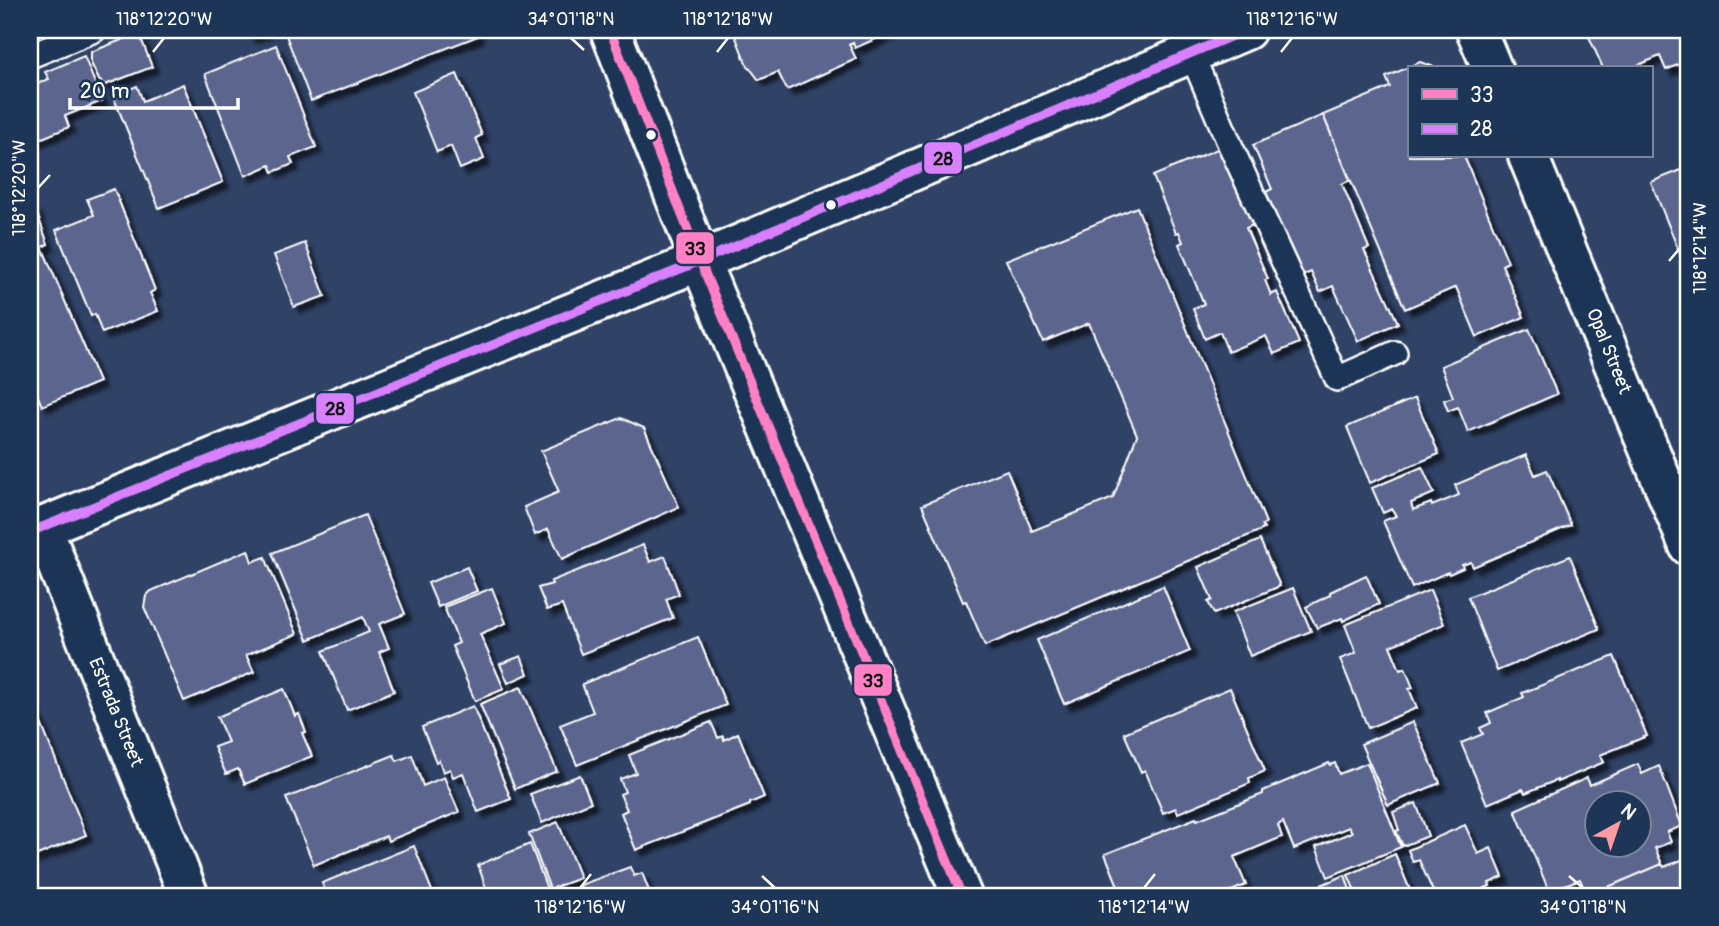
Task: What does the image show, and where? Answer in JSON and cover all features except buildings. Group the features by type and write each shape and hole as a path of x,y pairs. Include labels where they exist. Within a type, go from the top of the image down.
{"main road":[{"path":"610,30 700,261 962,896"},
{"path":"36,530 700,261 1246,30"},
{"path":"1476,30 1491,66"},
{"name":"Opal Street","path":"1529,158 1689,546"},
{"name":"Estrada Street","path":"36,530 189,896"}],"lane":[{"path":"30,56 94,30"},
{"path":"1191,53 1337,379 1395,353"}],"transit line":[{"name":"33","path":"610,30 700,261 962,896"},
{"name":"28","path":"30,532 700,261 1246,30"}]}
